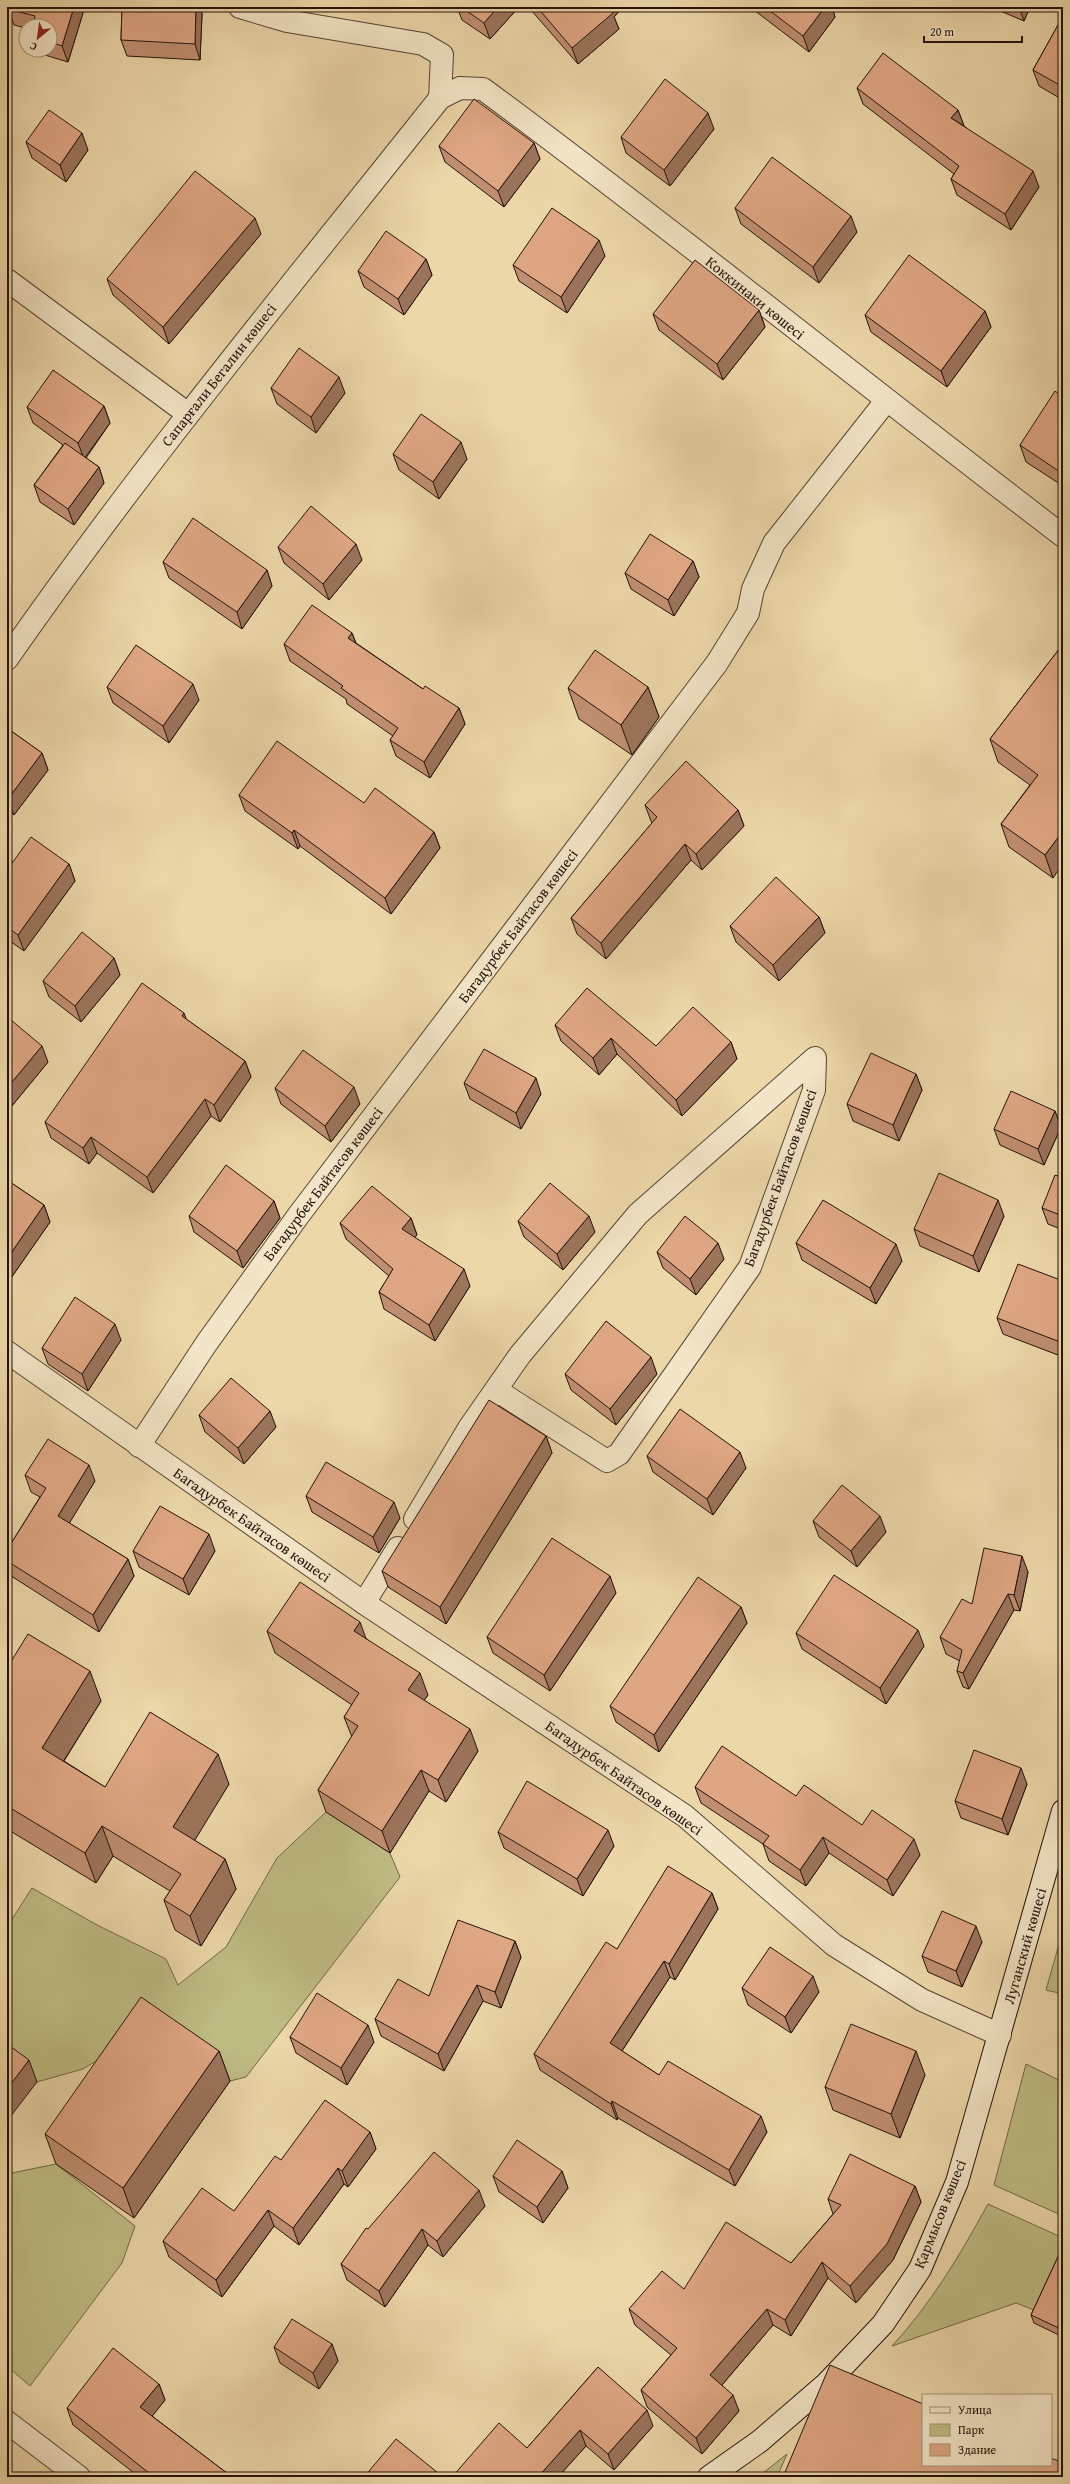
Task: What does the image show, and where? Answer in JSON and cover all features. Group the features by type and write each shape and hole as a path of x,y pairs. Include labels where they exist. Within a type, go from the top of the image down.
{"street":[{"path":"240,7 287,21 423,44 442,55 440,98"},
{"name":"Коккинаки көшесі","path":"440,98 460,88 483,89 619,189 886,401 1063,536"},
{"name":"Сапарғали Бегалин көшесі","path":"7,659 77,559 188,414 440,98"},
{"path":"7,280 188,414"},
{"name":"Багадурбек Байтасов көшесі","path":"139,1446 206,1344 298,1216 717,663 748,613 753,589 774,543 886,401"},
{"name":"Багадурбек Байтасов көшесі","path":"364,1603 469,1428 520,1354 638,1214 815,1058 814,1090 750,1267 619,1454 607,1461 496,1390"},
{"name":"Багадурбек Байтасов көшесі","path":"7,1352 364,1603 685,1816 834,1945 922,2000 1000,2035"},
{"name":"Луганский көшесі","path":"1000,2035 1063,1811"},
{"name":"Қармысов көшесі","path":"709,2477 760,2441 826,2384 883,2324 920,2269 957,2182 1000,2035"},
{"path":"7,2422 79,2477"}],"green space":[{"path":"326,1812 390,1853 400,1877 246,2077 230,2081 152,2027 83,2069 37,2082 7,2059 7,1927 32,1888 97,1925 166,1959 178,1985 226,1947 277,1858"},
{"path":"1063,1930 1063,1994 1046,1990"},
{"path":"1026,2064 1063,2082 1063,2216 994,2185"},
{"path":"56,2164 135,2226 122,2263 30,2386 7,2366 7,2174"},
{"path":"988,2204 1063,2238 1063,2261 1039,2312 1016,2303 892,2346 920,2313 932,2296 967,2242"},
{"path":"787,2454 777,2477 758,2477"}],"building":[{"path":"8,7 74,7 62,46 58,45 58,18 35,18 35,16 8,9"},
{"path":"122,7 196,7 195,44 121,40"},
{"path":"461,7 498,7 484,23"},
{"path":"537,7 608,7 613,13 572,48"},
{"path":"765,7 825,7 803,36"},
{"path":"1063,16 1063,87 1033,70"},
{"path":"883,53 958,110 951,118 1033,171 1005,214 951,179 959,166 857,88"},
{"path":"665,79 708,113 664,170 621,137"},
{"path":"474,99 534,143 498,191 439,146"},
{"path":"49,110 82,133 60,165 26,142"},
{"path":"772,157 851,216 813,267 735,208"},
{"path":"195,171 255,218 163,327 107,279"},
{"path":"552,208 599,240 561,297 513,265"},
{"path":"386,231 426,259 398,299 358,271"},
{"path":"909,255 985,311 941,371 865,315"},
{"path":"695,260 759,310 717,364 653,314"},
{"path":"299,348 339,377 311,417 271,388"},
{"path":"53,370 104,406 78,443 27,407"},
{"path":"1055,391 1063,397 1063,474 1020,445"},
{"path":"421,414 461,442 433,482 393,454"},
{"path":"65,443 99,467 68,509 34,485"},
{"path":"311,506 356,544 323,584 278,547"},
{"path":"193,518 267,570 237,612 163,562"},
{"path":"650,534 693,561 668,600 625,573"},
{"path":"312,605 352,633 348,638 423,689 425,686 459,708 424,762 390,740 398,728 341,688 343,686 284,644"},
{"path":"1063,644 1063,831 1045,855 1001,824 1038,775 990,739"},
{"path":"136,645 193,684 163,726 107,687"},
{"path":"595,650 648,687 621,725 568,688"},
{"path":"7,728 42,753 8,799 7,798"},
{"path":"277,741 364,803 375,788 434,832 385,898 294,830 292,833 239,795"},
{"path":"686,761 738,810 696,854 685,844 601,943 571,918 657,817 645,805"},
{"path":"31,837 69,864 18,935 7,927 7,870"},
{"path":"776,877 819,917 773,965 730,926"},
{"path":"82,932 114,958 75,1006 43,981"},
{"path":"142,983 184,1013 182,1016 245,1061 214,1105 205,1099 147,1177 91,1137 83,1148 45,1122"},
{"path":"587,988 656,1046 693,1007 731,1042 676,1100 611,1038 593,1058 555,1025"},
{"path":"11,1020 42,1046 7,1088 7,1026"},
{"path":"484,1049 536,1078 516,1113 464,1083"},
{"path":"303,1050 354,1087 325,1126 275,1088"},
{"path":"871,1053 916,1074 893,1125 847,1104"},
{"path":"1011,1091 1055,1111 1038,1149 994,1129"},
{"path":"226,1165 274,1201 237,1251 189,1216"},
{"path":"939,1173 998,1200 973,1256 914,1229"},
{"path":"1055,1175 1063,1178 1063,1216 1042,1208"},
{"path":"7,1180 44,1205 7,1259"},
{"path":"550,1183 589,1216 557,1254 518,1221"},
{"path":"372,1186 411,1218 402,1229 464,1269 429,1325 379,1292 393,1269 340,1223"},
{"path":"823,1200 896,1244 870,1288 796,1243"},
{"path":"685,1216 718,1243 690,1279 657,1252"},
{"path":"1018,1264 1063,1281 1059,1292 1063,1293 1063,1343 997,1318"},
{"path":"75,1297 115,1324 82,1374 42,1348"},
{"path":"606,1321 651,1357 610,1409 565,1374"},
{"path":"231,1378 270,1411 238,1448 199,1415"},
{"path":"489,1400 546,1436 440,1607 382,1571"},
{"path":"680,1409 740,1452 707,1499 647,1456"},
{"path":"48,1439 89,1465 58,1516 128,1559 93,1615 7,1561 7,1550 46,1488 25,1475"},
{"path":"326,1462 394,1502 373,1537 306,1496"},
{"path":"842,1485 880,1516 851,1551 813,1521"},
{"path":"160,1506 209,1534 183,1579 133,1551"},
{"path":"552,1538 610,1576 544,1675 487,1637"},
{"path":"984,1548 1022,1556 1014,1595 1008,1594 963,1673 957,1671 962,1650 940,1637 962,1599 972,1604"},
{"path":"834,1575 918,1630 880,1688 796,1633"},
{"path":"698,1577 741,1607 654,1735 610,1706"},
{"path":"300,1582 360,1622 354,1631 420,1673 408,1690 470,1729 438,1780 421,1770 382,1831 318,1790 358,1726 344,1717 359,1693 267,1631"},
{"path":"28,1634 90,1671 42,1748 105,1787 150,1712 218,1754 173,1827 225,1859 190,1916 164,1900 181,1874 102,1826 85,1853 7,1806 7,1668"},
{"path":"722,1746 796,1796 804,1785 862,1825 872,1810 914,1839 887,1880 823,1837 800,1870 763,1844 769,1836 695,1787"},
{"path":"974,1750 1021,1768 1002,1819 955,1801"},
{"path":"527,1781 608,1830 577,1879 498,1832"},
{"path":"668,1866 712,1893 669,1964 664,1961 610,2043 659,2075 668,2061 761,2116 729,2170 612,2101 611,2104 534,2054 606,1942 617,1949"},
{"path":"942,1911 976,1926 956,1971 922,1956"},
{"path":"458,1920 515,1941 495,1992 477,1985 438,2054 375,2019 398,1979 429,1996"},
{"path":"770,1947 813,1976 785,2017 742,1988"},
{"path":"317,1993 368,2025 341,2068 290,2037"},
{"path":"141,1997 219,2051 123,2188 45,2134"},
{"path":"851,2024 916,2051 891,2114 825,2087"},
{"path":"7,2044 29,2060 7,2089"},
{"path":"325,2100 370,2132 342,2171 338,2168 293,2228 268,2210 216,2280 163,2241 202,2188 234,2211 275,2156 281,2160"},
{"path":"517,2140 562,2171 537,2207 493,2176"},
{"path":"434,2152 479,2190 437,2241 422,2229 379,2291 341,2264 366,2228 368,2229"},
{"path":"850,2154 915,2186 887,2244 850,2286 822,2262 785,2320 767,2309 710,2375 733,2395 696,2438 641,2390 677,2348 629,2309 662,2271 684,2289 726,2222 791,2263 841,2205 828,2199"},
{"path":"1063,2246 1063,2330 1031,2315"},
{"path":"292,2319 332,2344 313,2373 274,2347"},
{"path":"113,2348 159,2384 140,2407 232,2477 154,2477 67,2408"},
{"path":"830,2365 922,2404 922,2466 1052,2466 1052,2458 1063,2463 1063,2477 783,2477"},
{"path":"598,2367 647,2410 608,2454 580,2430 538,2477 452,2477 499,2423 527,2448"},
{"path":"396,2439 443,2477 364,2477"}]}
